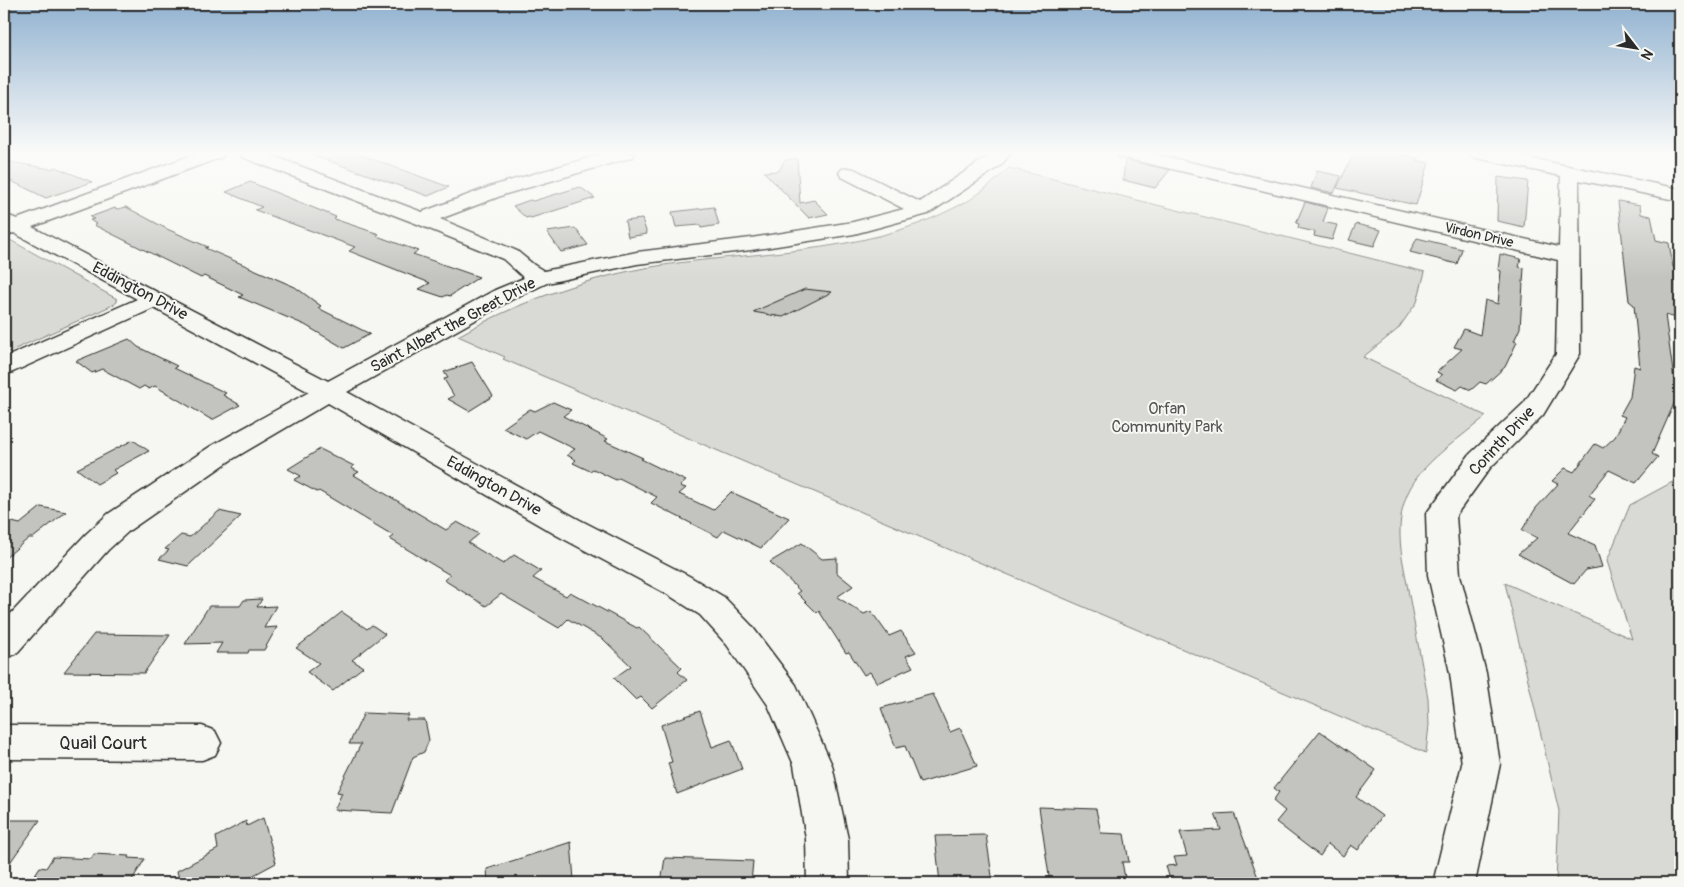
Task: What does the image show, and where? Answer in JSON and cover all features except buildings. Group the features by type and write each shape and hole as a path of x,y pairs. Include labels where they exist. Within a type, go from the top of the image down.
{"street":[{"path":"7,226 99,194"},
{"path":"356,194 510,255 526,270 541,278"},
{"path":"422,219 487,194"},
{"path":"890,194 921,210"},
{"name":"Saint Albert the Great Drive","path":"4,644 51,590 119,522 221,453 504,295 541,278 637,258 751,244 854,228 921,210 944,194"},
{"name":"Virdon Drive","path":"1301,194 1570,256"},
{"name":"Corinth Drive","path":"1454,883 1481,764 1468,673 1444,575 1441,514 1480,461 1534,409 1568,354 1569,194"},
{"name":"Eddington Drive","path":"7,226 156,299 329,393 569,528 678,585 712,606 740,636 783,696 813,765 827,839 828,883"},
{"path":"4,367 156,299"},
{"name":"Quail Court","path":"4,742 202,743"}],"green space":[{"name":"Orfan Community Park","path":"978,194 1115,194 1425,272 1417,302 1398,329 1363,357 1486,416 1433,460 1420,474 1409,490 1403,508 1400,530 1402,557 1428,698 1429,725 1426,753 503,359 505,357 458,336 526,303 597,279 645,268 684,262 803,250 881,236 918,224 972,199"},
{"path":"4,239 10,240 117,299 117,302 4,354"},
{"path":"1680,478 1680,883 1556,883 1559,811 1505,583 1632,639 1607,561 1630,505"}]}
